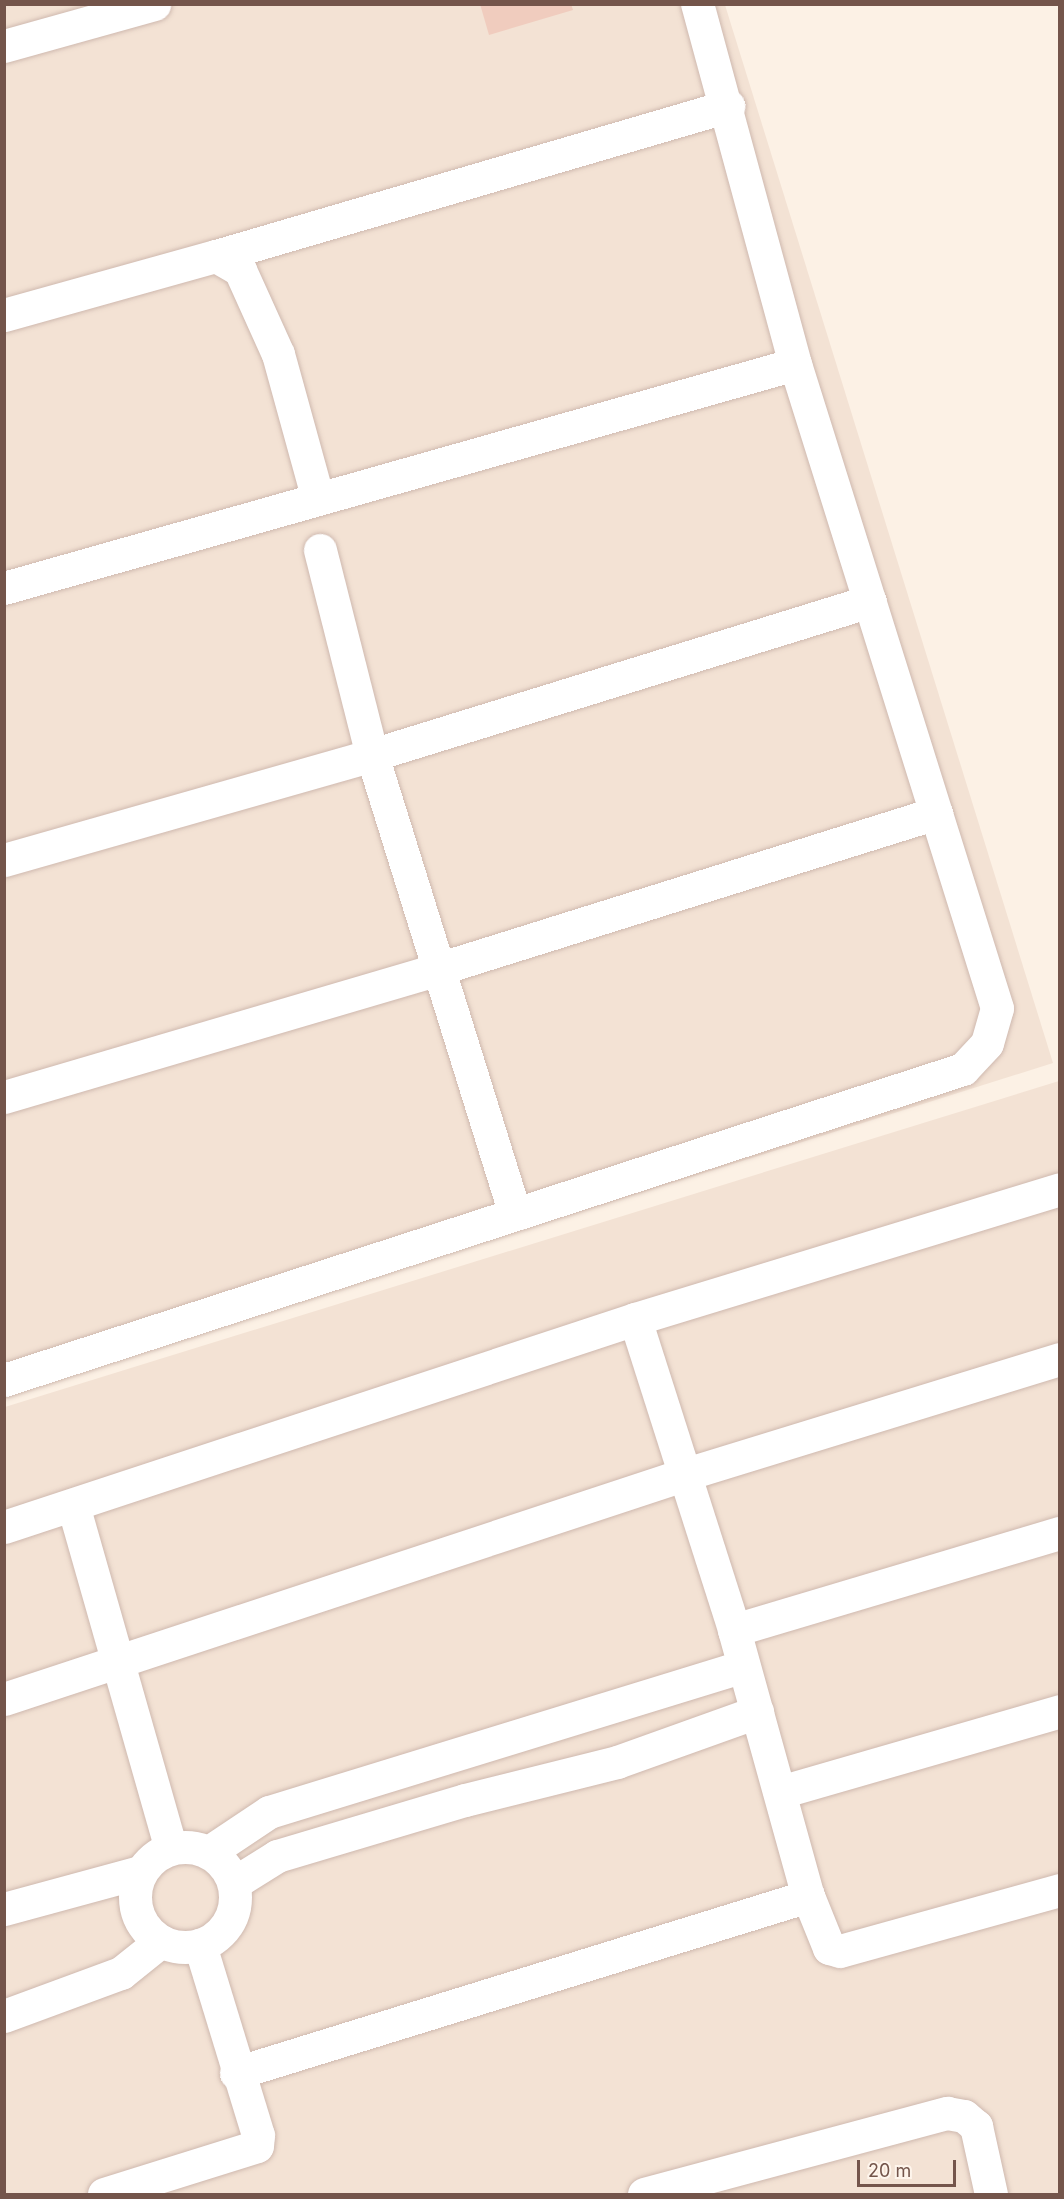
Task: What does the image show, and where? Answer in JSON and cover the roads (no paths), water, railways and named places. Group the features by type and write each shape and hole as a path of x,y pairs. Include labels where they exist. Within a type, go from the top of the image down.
{"street":[{"path":"4,46 154,4"},
{"path":"4,1380 963,1069 976,1060 994,1030 997,1008 795,364 728,106 697,4"},
{"path":"4,315 216,256 728,106"},
{"path":"216,256 240,270 278,354 318,499"},
{"path":"4,588 795,364"},
{"path":"320,550 372,755 515,1214"},
{"path":"4,860 372,755 870,601"},
{"path":"4,1097 438,969 936,813"},
{"path":"4,1527 635,1319 1059,1189"},
{"path":"635,1319 734,1630 808,1896 830,1948 840,1952 1059,1890"},
{"path":"4,1699 120,1663 686,1474 1059,1359"},
{"path":"73,1505 171,1848"},
{"path":"734,1630 1059,1533"},
{"path":"209,1852 269,1812 743,1666"},
{"path":"780,1792 1059,1711"},
{"path":"234,1883 277,1856 465,1800 617,1762 757,1712"},
{"path":"452,1755 465,1800"},
{"path":"171,1848 209,1852 225,1865 234,1883 236,1902 230,1921 217,1936 200,1945 180,1947 161,1941 146,1928 136,1911 134,1891 140,1872 153,1857 171,1848"},
{"path":"4,1910 140,1872"},
{"path":"236,2073 808,1896"},
{"path":"4,2016 121,1973 161,1941"},
{"path":"104,2194 255,2149 258,2135 236,2073 200,1945"},
{"path":"644,2194 947,2113 964,2115 976,2126 991,2194"}]}
